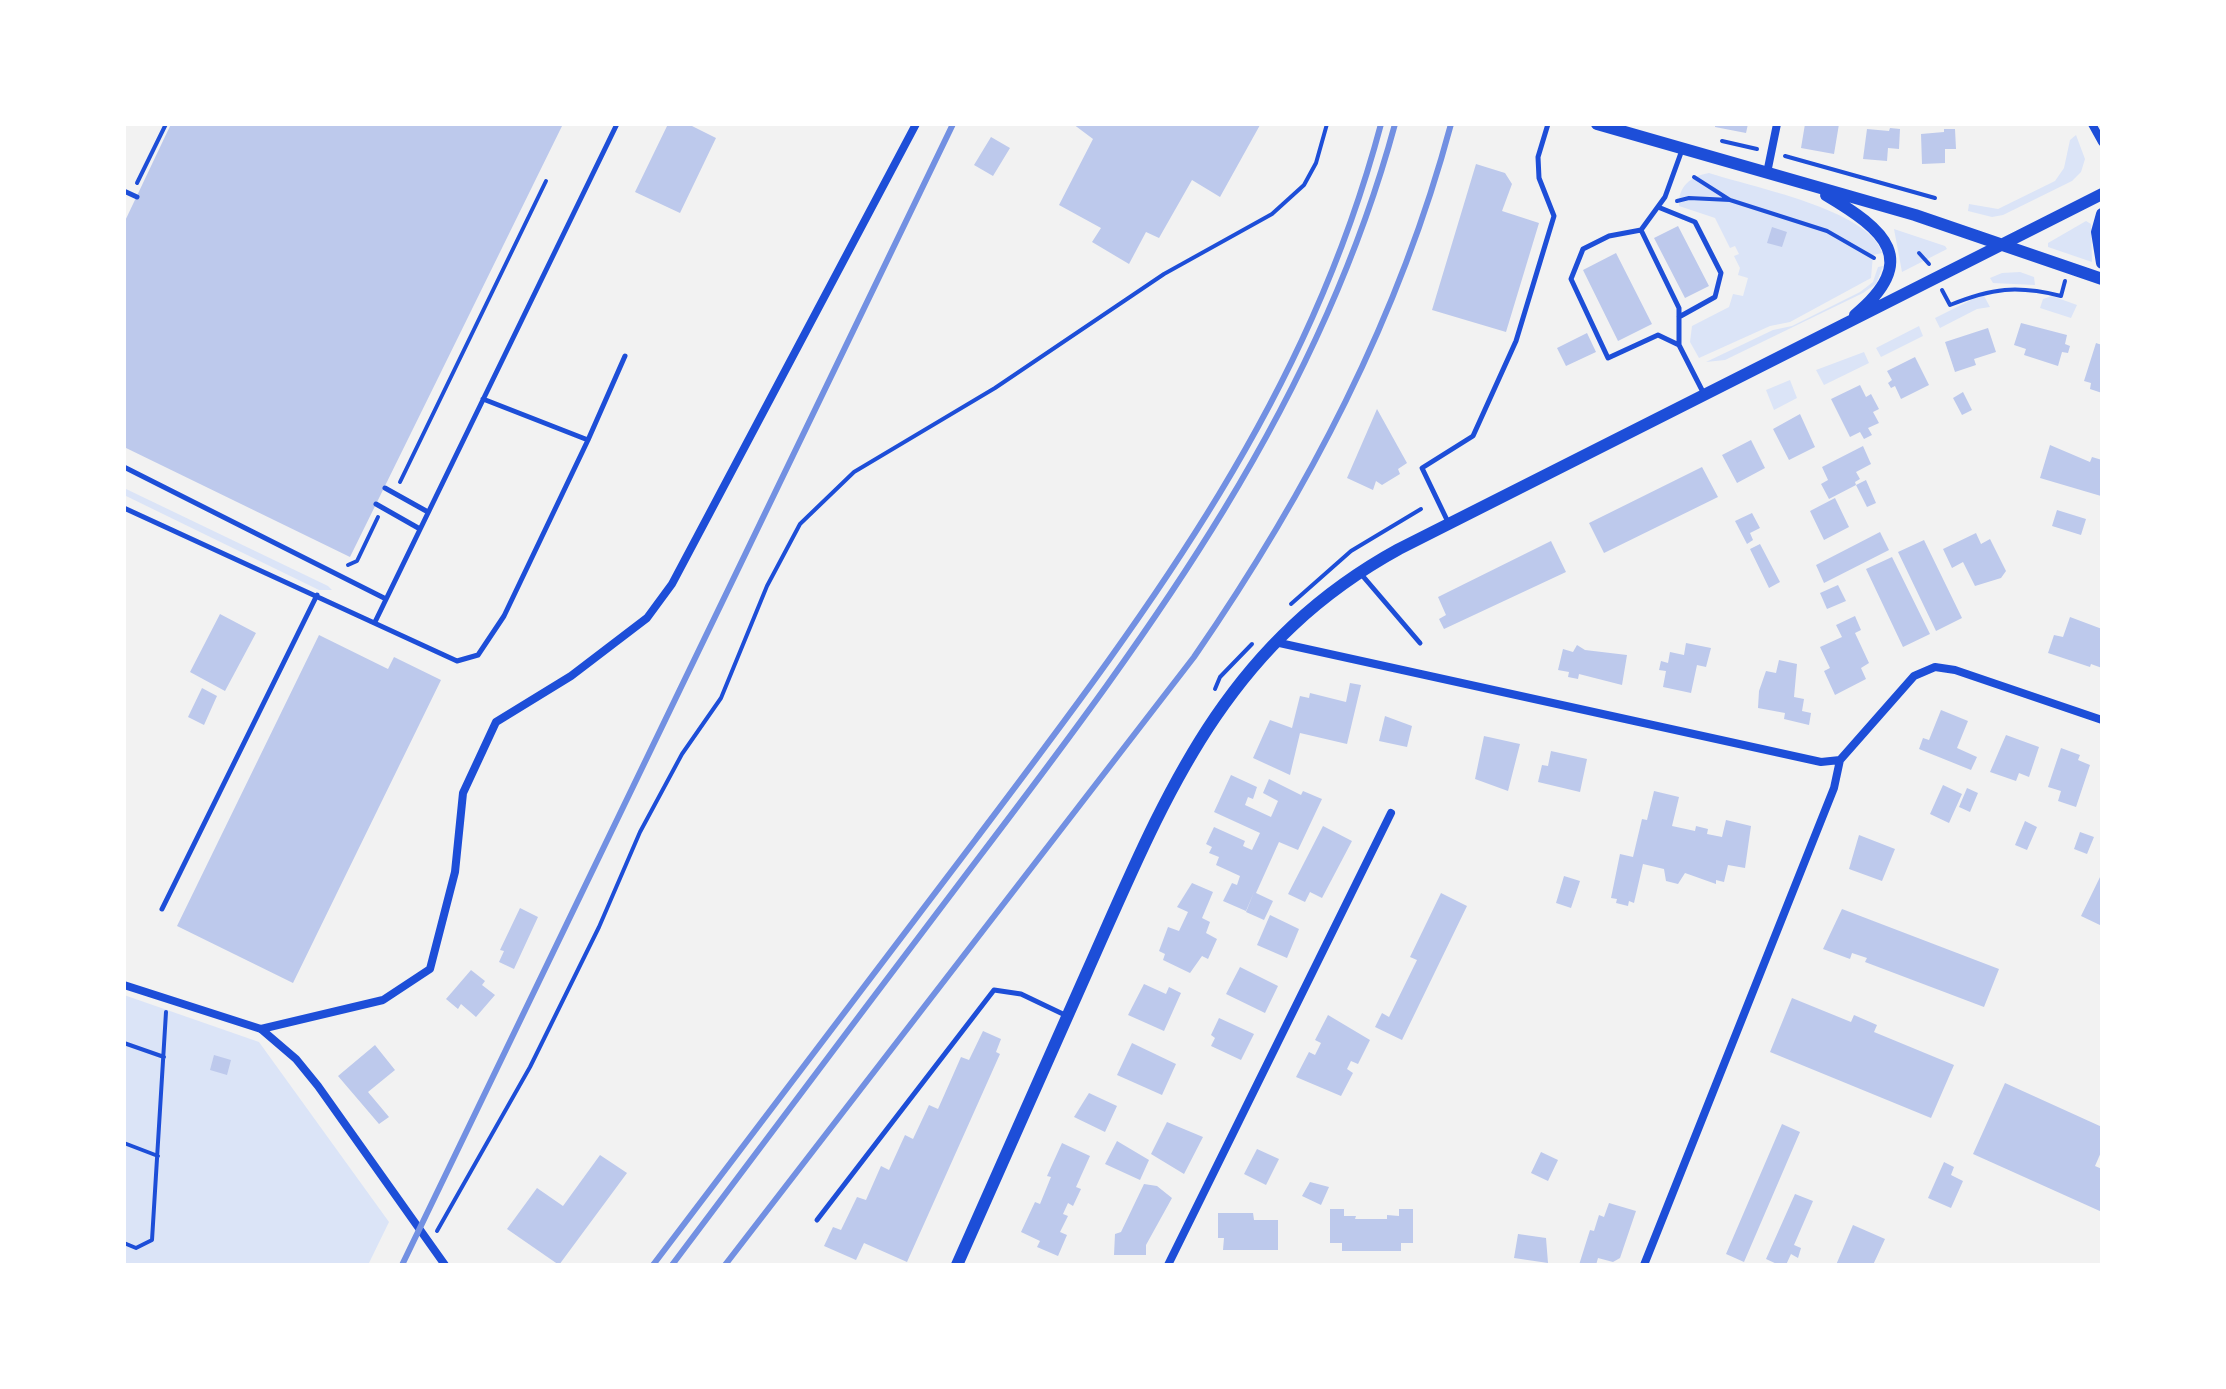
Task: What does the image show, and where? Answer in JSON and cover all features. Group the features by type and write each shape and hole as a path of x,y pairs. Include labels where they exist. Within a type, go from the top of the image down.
{"street":[{"path":"261,1029 383,1000 430,969 455,872 463,793 496,722 571,676 647,618 672,584 916,124"},
{"path":"1597,124 1810,185 2102,279"},
{"path":"1767,173 1777,124"},
{"path":"2092,124 2102,142"},
{"path":"1810,185 1868,220 1889,245 1891,265 1883,288 1839,329"},
{"path":"957,1265 1170,789 1219,710 1274,642 1320,599 1359,572 1449,523 2102,194"},
{"path":"2102,214 2097,232 2102,263"},
{"path":"1274,642 1797,758 1840,760"},
{"path":"1644,1265 1828,803 1840,760 1914,676 1935,667 1955,670 2102,720"},
{"path":"1168,1265 1391,813"},
{"path":"124,985 261,1029 296,1059 445,1265"}],"lane":[{"path":"375,622 617,124"},
{"path":"1449,523 1422,468 1473,436 1516,341 1554,216 1539,178 1538,157 1548,124"},
{"path":"1679,345 1658,335 1608,358 1571,279 1583,249 1609,236 1641,230 1665,197 1683,147"},
{"path":"124,191 134,195"},
{"path":"1658,207 1695,222 1721,273 1715,297 1679,317"},
{"path":"1641,230 1679,308 1679,345 1704,395"},
{"path":"124,508 457,661 478,655 504,616 625,356"},
{"path":"483,399 588,440"},
{"path":"124,467 386,599"},
{"path":"385,488 428,512"},
{"path":"376,504 420,529"},
{"path":"1359,572 1420,643"},
{"path":"162,909 317,595"},
{"path":"817,1220 994,990 1021,994 1068,1016"}],"path":[{"path":"134,195 166,124"},
{"path":"426,1239 439,1230 530,1067 599,927 640,832 682,754 721,698 767,586 800,524 854,472 1019,372 1164,274 1272,214 1304,185 1316,163 1327,124"},
{"path":"1716,139 1935,198"},
{"path":"1694,177 1730,200 1827,231 1873,257"},
{"path":"394,493 546,181"},
{"path":"1679,200 1730,200"},
{"path":"1950,305 1990,289 2034,289 2061,296"},
{"path":"321,567 325,558 338,565 357,561 384,508"},
{"path":"124,1243 136,1248 152,1240 167,998"},
{"path":"124,1043 164,1057"},
{"path":"124,1143 158,1156"}],"shaded area":[{"path":"2076,135 2085,159 2081,172 2072,181 2003,215 1992,217 1968,211 1969,204 1998,209 2055,181 2064,168 2070,140"},
{"path":"1709,173 1806,202 1856,224 1873,238 1882,253 1873,255 1871,278 1790,322 1770,326 1699,358 1690,342 1692,326 1729,307 1733,294 1743,296 1748,278 1738,275 1740,268 1734,256 1739,254 1735,246 1730,248 1715,218 1679,206 1687,183"},
{"path":"2086,221 2091,224 2092,262 2048,247 2048,243"},
{"path":"1894,229 1945,246 1947,249 1902,272"},
{"path":"1883,266 1876,284 1863,293 1725,360 1706,362 1773,330 1792,326 1860,292 1873,282 1878,267"},
{"path":"2020,272 2034,277 2035,285 1993,283 1990,278 2002,273"},
{"path":"1983,294 1990,307 1977,309 1940,328 1935,318"},
{"path":"2052,296 2077,305 2071,318 2040,308 2043,299"},
{"path":"1919,326 1923,336 1881,357 1876,348"},
{"path":"1864,352 1869,363 1824,385 1816,370"},
{"path":"1790,380 1797,398 1774,410 1766,390"},
{"path":"124,488 332,590 319,590 124,495"},
{"path":"124,995 259,1042 389,1222 368,1265 124,1265"}],"building":[{"path":"171,124 563,124 350,557 124,447 124,223"},
{"path":"668,124 688,124 716,138 680,213 635,192"},
{"path":"1073,124 1260,125 1220,197 1192,180 1159,238 1146,232 1129,264 1092,242 1101,228 1059,205 1093,139"},
{"path":"1715,124 1748,124 1746,133 1715,127"},
{"path":"1805,124 1839,124 1834,154 1801,148"},
{"path":"1890,128 1900,129 1899,149 1888,148 1887,161 1863,159 1867,129 1889,131"},
{"path":"1944,129 1955,129 1956,149 1945,149 1945,163 1922,164 1921,134 1944,132"},
{"path":"991,137 1010,148 993,176 974,165"},
{"path":"1476,164 1505,173 1512,184 1502,211 1539,223 1506,332 1432,310"},
{"path":"1678,226 1709,286 1685,298 1654,238"},
{"path":"1772,227 1787,232 1782,247 1767,243"},
{"path":"1616,253 1652,324 1618,341 1583,270"},
{"path":"2021,323 2067,335 2065,344 2070,346 2068,353 2062,352 2058,366 2024,355 2026,349 2014,345"},
{"path":"1988,328 1996,352 1974,359 1976,365 1955,372 1945,342"},
{"path":"1587,333 1596,352 1566,366 1557,348"},
{"path":"2096,343 2102,345 2102,393 2090,389 2091,383 2084,381"},
{"path":"1915,357 1929,385 1901,399 1895,386 1891,388 1888,383 1892,380 1887,371"},
{"path":"1860,385 1866,397 1871,394 1879,409 1873,412 1879,423 1868,428 1872,435 1864,439 1860,432 1850,437 1831,399"},
{"path":"1963,392 1972,410 1962,415 1953,398"},
{"path":"1377,409 1407,463 1398,469 1400,474 1382,485 1376,481 1373,490 1347,478"},
{"path":"1800,414 1815,447 1789,460 1773,429"},
{"path":"1751,440 1765,468 1737,483 1722,455"},
{"path":"2050,445 2090,462 2092,457 2102,460 2101,496 2040,478"},
{"path":"1863,446 1871,464 1856,472 1860,479 1855,482 1856,485 1829,499 1821,484 1828,480 1822,467"},
{"path":"1702,467 1718,497 1604,553 1589,523"},
{"path":"1866,480 1876,503 1867,507 1856,485"},
{"path":"1835,498 1849,527 1824,540 1810,511"},
{"path":"2057,510 2086,519 2081,535 2052,526"},
{"path":"1752,513 1760,528 1750,533 1753,540 1747,544 1735,521"},
{"path":"1880,532 1889,550 1824,583 1816,565"},
{"path":"1976,533 1981,544 1990,539 2006,571 2001,578 1975,586 1963,562 1952,568 1943,549"},
{"path":"1924,540 1962,618 1936,631 1898,552"},
{"path":"1551,541 1566,572 1444,629 1439,619 1446,615 1438,597"},
{"path":"1760,544 1780,582 1769,588 1750,549"},
{"path":"1892,557 1930,634 1903,647 1866,569"},
{"path":"1838,585 1846,601 1827,609 1820,593"},
{"path":"220,614 256,633 225,691 190,672"},
{"path":"1855,616 1861,630 1855,633 1869,663 1861,668 1866,679 1835,695 1824,671 1830,668 1820,647 1842,637 1836,625"},
{"path":"2070,617 2102,629 2102,668 2048,653 2054,635 2063,637"},
{"path":"319,635 388,669 394,657 441,680 293,983 177,926"},
{"path":"1686,643 1711,648 1706,667 1697,665 1691,693 1663,687 1666,671 1659,670 1661,661 1668,663 1670,652 1684,655"},
{"path":"1577,645 1585,650 1627,655 1622,685 1579,674 1578,679 1568,677 1569,672 1558,670 1563,649 1573,652"},
{"path":"1779,660 1797,664 1794,697 1804,699 1802,711 1811,713 1809,725 1784,719 1785,713 1758,708 1759,691 1766,671 1776,673"},
{"path":"1350,683 1361,685 1347,744 1300,733 1290,775 1253,758 1270,720 1292,728 1300,696 1309,698 1310,693 1346,702"},
{"path":"202,688 217,696 204,725 188,717"},
{"path":"1941,710 1968,721 1957,748 1977,757 1971,770 1919,749 1923,738 1929,740"},
{"path":"1385,716 1412,726 1407,747 1379,741"},
{"path":"2006,735 2039,747 2029,777 2019,773 2016,781 1990,772"},
{"path":"1484,736 1520,744 1508,791 1475,779"},
{"path":"2061,748 2080,755 2078,760 2090,765 2076,807 2058,801 2061,791 2048,787"},
{"path":"1551,751 1587,759 1580,792 1538,782 1542,765 1548,766"},
{"path":"1231,775 1257,787 1253,799 1248,797 1245,805 1271,817 1278,801 1263,793 1269,779 1301,795 1303,791 1322,799 1298,850 1279,842 1256,893 1273,901 1264,920 1246,912 1254,892 1246,911 1223,901 1232,883 1237,885 1240,876 1216,865 1219,857 1209,853 1212,847 1206,844 1214,827 1245,841 1243,846 1252,850 1260,833 1214,812"},
{"path":"1943,785 1962,794 1949,823 1930,814"},
{"path":"1967,788 1978,793 1970,812 1959,807"},
{"path":"1654,791 1679,797 1672,826 1695,831 1696,826 1708,829 1707,834 1722,837 1726,820 1751,826 1745,868 1728,865 1724,882 1716,880 1716,884 1685,873 1678,884 1666,881 1664,869 1643,864 1634,903 1629,901 1628,906 1616,903 1617,899 1611,898 1620,854 1633,857 1642,819 1647,820"},
{"path":"2025,821 2037,827 2027,850 2015,845"},
{"path":"1323,826 1352,841 1322,898 1310,892 1305,902 1288,894"},
{"path":"2080,832 2094,837 2087,854 2074,849"},
{"path":"1859,835 1895,849 1882,881 1849,869"},
{"path":"2102,873 2102,926 2081,916"},
{"path":"1564,876 1580,881 1571,908 1556,903"},
{"path":"1192,883 1213,892 1202,918 1210,922 1206,933 1217,939 1208,959 1202,956 1190,973 1163,960 1165,954 1159,951 1168,927 1179,931 1188,912 1177,907"},
{"path":"1441,893 1467,906 1402,1040 1375,1027 1382,1013 1389,1017 1417,960 1410,957"},
{"path":"520,908 538,917 514,969 499,962 504,951 500,950"},
{"path":"1842,909 1999,969 1984,1007 1865,962 1867,958 1852,953 1850,959 1823,949"},
{"path":"1270,915 1299,929 1287,958 1257,945"},
{"path":"1240,967 1278,986 1265,1013 1226,994"},
{"path":"471,970 485,981 482,985 495,995 476,1017 461,1004 458,1009 446,999"},
{"path":"1144,984 1166,994 1169,987 1181,993 1164,1031 1128,1015"},
{"path":"1792,998 1851,1022 1854,1015 1877,1025 1874,1032 1954,1065 1931,1118 1770,1052"},
{"path":"1328,1015 1370,1040 1358,1064 1351,1061 1347,1069 1353,1073 1341,1096 1296,1077 1309,1052 1315,1055 1321,1043 1315,1040"},
{"path":"1219,1018 1254,1034 1241,1060 1211,1046 1215,1038 1211,1035"},
{"path":"983,1031 1001,1039 996,1052 1000,1054 907,1262 864,1243 856,1260 824,1246 833,1227 841,1230 857,1197 866,1200 881,1166 889,1170 905,1135 913,1139 929,1105 938,1109 961,1057 969,1060"},
{"path":"1132,1043 1176,1064 1162,1095 1117,1075"},
{"path":"375,1045 395,1070 368,1092 389,1117 379,1124 338,1076"},
{"path":"214,1055 231,1060 227,1075 210,1070"},
{"path":"2005,1083 2102,1127 2102,1150 2095,1166 2102,1169 2102,1212 1973,1154"},
{"path":"1089,1093 1117,1106 1105,1132 1074,1117"},
{"path":"1167,1122 1203,1137 1184,1174 1151,1154"},
{"path":"1782,1124 1800,1132 1744,1262 1726,1254"},
{"path":"1117,1141 1149,1160 1140,1180 1105,1164"},
{"path":"1062,1143 1090,1156 1076,1187 1081,1189 1073,1206 1068,1203 1063,1214 1068,1216 1060,1232 1067,1235 1058,1256 1037,1247 1040,1241 1021,1232 1035,1202 1040,1204 1051,1177 1047,1176"},
{"path":"1257,1149 1279,1159 1266,1185 1244,1174"},
{"path":"1541,1152 1558,1160 1548,1181 1531,1173"},
{"path":"600,1155 627,1173 559,1265 507,1229 537,1188 563,1206"},
{"path":"1944,1162 1954,1167 1951,1175 1963,1181 1951,1208 1928,1198"},
{"path":"1310,1182 1329,1187 1321,1205 1302,1196"},
{"path":"1144,1184 1157,1186 1172,1198 1146,1245 1146,1255 1114,1255 1115,1234 1121,1232"},
{"path":"1795,1194 1813,1201 1794,1245 1801,1248 1798,1258 1791,1254 1786,1265 1779,1265 1766,1259"},
{"path":"1609,1203 1636,1211 1620,1258 1613,1262 1598,1258 1596,1265 1579,1265 1590,1230 1594,1231 1599,1215 1604,1217"},
{"path":"1330,1209 1344,1209 1344,1216 1356,1216 1355,1219 1387,1219 1387,1215 1399,1216 1399,1209 1413,1209 1413,1243 1401,1243 1401,1251 1342,1251 1342,1243 1330,1243"},
{"path":"1218,1213 1253,1213 1254,1220 1278,1220 1278,1250 1223,1250 1224,1238 1218,1238"},
{"path":"1853,1225 1885,1239 1873,1265 1836,1265"},
{"path":"1518,1234 1546,1238 1548,1263 1514,1258"}],"railway":[{"path":"402,1265 953,124"},
{"path":"653,1265 1039,755 1160,587 1265,414 1310,322 1349,226 1381,124"},
{"path":"672,1265 1107,685 1224,510 1276,419 1322,325 1362,227 1395,124"},
{"path":"725,1265 1194,657 1235,595 1311,467 1377,335 1430,196 1451,124"}]}
